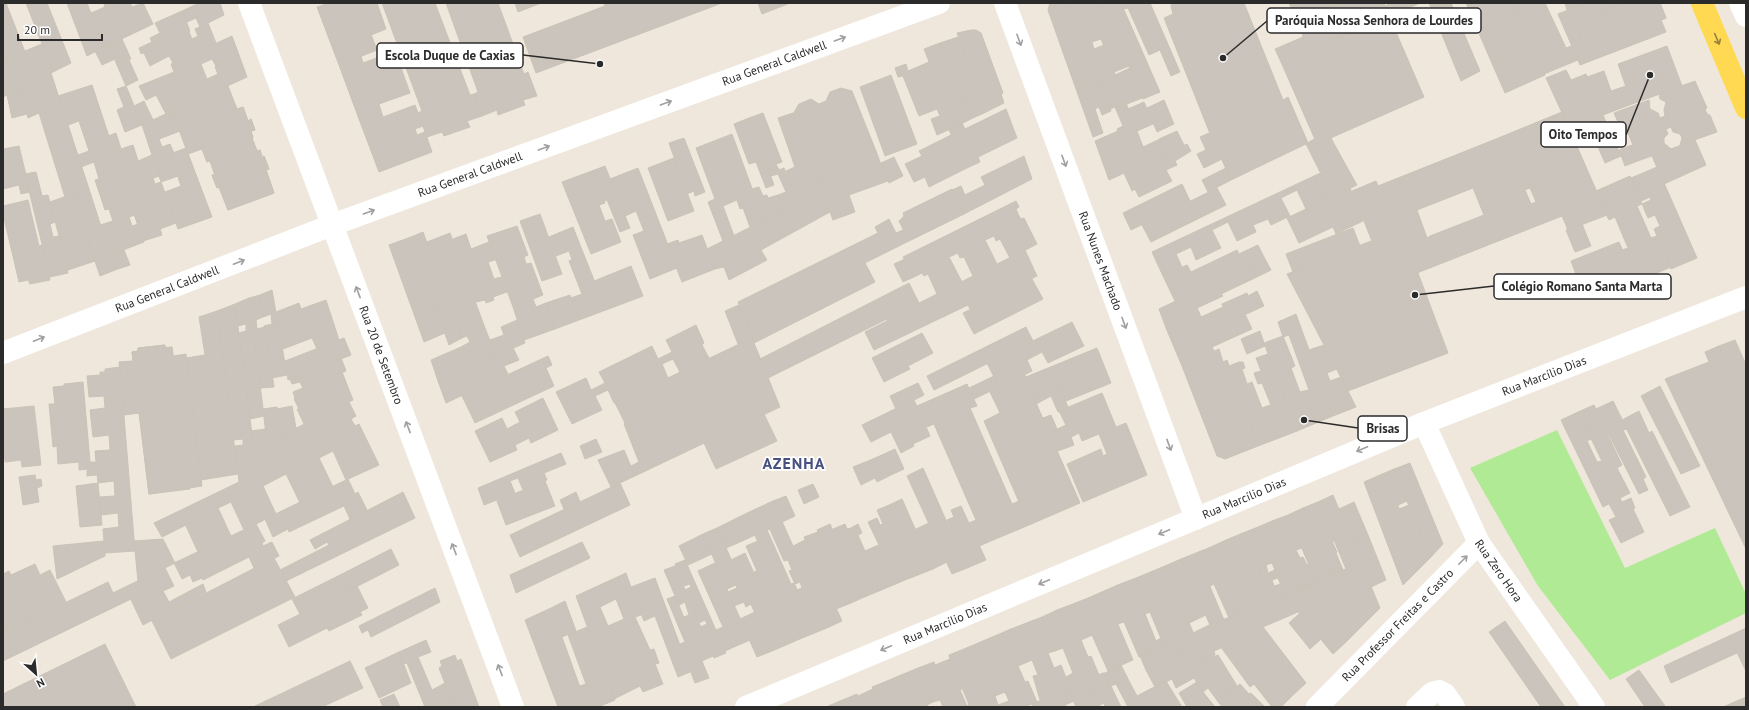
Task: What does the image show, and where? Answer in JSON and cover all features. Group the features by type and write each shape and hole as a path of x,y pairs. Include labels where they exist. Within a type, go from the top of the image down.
{"main road":[{"path":"1702,3 1746,108"}],"street":[{"name":"Rua 20 de Setembro","path":"249,3 513,707"},
{"name":"Rua General Caldwell","path":"3,353 332,225 939,3"},
{"name":"Rua Nunes Machado","path":"1005,3 1196,518"},
{"path":"1740,3 1746,16"},
{"name":"Rua Marcílio Dias","path":"746,707 1424,424 1746,297"},
{"name":"Rua Zero Hora","path":"1424,424 1479,543 1594,707"},
{"name":"Rua Professor Freitas e Castro","path":"1317,707 1479,543"},
{"path":"1417,707 1432,693 1439,691 1445,694 1454,707"}],"green space":[{"path":"1557,430 1625,568 1715,528 1746,594 1746,613 1610,680 1538,586 1470,468"}],"building":[{"path":"3,3 6,3 25,52 3,60"},
{"path":"26,3 47,3 71,63 53,72"},
{"path":"67,3 87,3 104,47 87,56"},
{"path":"104,3 116,3 130,35 104,47 91,13 105,7"},
{"path":"116,3 130,3 132,7 143,3 153,24 130,35"},
{"path":"199,3 220,3 224,15 200,27 196,18 187,22 182,11"},
{"path":"329,3 359,3 377,50 339,65 317,7"},
{"path":"359,3 377,3 386,29 371,35"},
{"path":"382,3 435,3 470,95 474,94 482,116 467,121 470,127 444,136 442,132 427,137 418,113 422,111"},
{"path":"446,3 498,3 524,74 528,72 537,96 523,100 525,105 498,115 497,110 482,116 474,94 478,92"},
{"path":"515,3 541,3 518,12"},
{"path":"604,3 722,3 536,73 523,37 605,6"},
{"path":"758,3 790,3 762,14"},
{"path":"1050,3 1069,3 1099,81 1076,89 1048,10"},
{"path":"1069,3 1087,3 1101,39 1092,42 1094,49 1104,45 1126,103 1110,109"},
{"path":"1087,3 1102,3 1129,66 1114,72"},
{"path":"1102,3 1121,3 1160,92 1143,99"},
{"path":"1121,3 1150,3 1180,72 1171,76 1160,50 1149,55 1128,8 1123,9"},
{"path":"1172,3 1244,3 1283,100 1288,97 1308,143 1231,180 1211,136 1164,18 1173,14 1171,6"},
{"path":"1289,3 1330,3 1331,5 1296,20"},
{"path":"1335,3 1384,3 1389,16 1344,35 1331,5"},
{"path":"1391,3 1420,3 1389,17 1385,6"},
{"path":"1429,3 1451,3 1480,71 1461,81"},
{"path":"1466,3 1512,3 1517,14 1478,31"},
{"path":"1512,3 1545,3 1566,48 1571,46 1578,60 1544,74"},
{"path":"1565,3 1586,3 1567,10"},
{"path":"1586,3 1660,3 1666,18 1661,20 1666,32 1580,65 1558,14"},
{"path":"1623,3 1660,3 1666,18 1586,50 1575,22"},
{"path":"1331,5 1344,35 1309,50 1296,20"},
{"path":"182,11 190,31 141,54 139,48 152,42 150,38 160,33 155,23"},
{"path":"1517,14 1530,44 1491,61 1478,31"},
{"path":"1389,16 1424,97 1317,144 1281,62"},
{"path":"208,23 216,43 173,63 169,56 150,66 144,53 189,32 192,39 198,36 195,29"},
{"path":"976,30 981,33 1003,93 1001,94 1004,103 984,113 970,79 973,76 957,33"},
{"path":"232,36 239,55 216,66 212,59 201,64 204,72 146,100 139,86 174,72 171,64"},
{"path":"958,37 973,76 970,79 984,113 975,117 968,102 964,104 940,43"},
{"path":"1303,37 1309,50 1281,62 1275,49"},
{"path":"122,39 131,59 117,65 109,45"},
{"path":"940,43 964,104 968,102 975,117 955,127 924,49"},
{"path":"42,44 53,72 3,97 3,60"},
{"path":"1530,44 1545,75 1505,93 1491,61"},
{"path":"109,45 115,59 102,65 95,51"},
{"path":"1667,46 1682,86 1632,104 1618,64"},
{"path":"395,51 410,93 379,104 381,111 359,119 339,65 361,56 363,63"},
{"path":"239,55 247,77 166,114 156,95 204,72 207,79 218,74 215,67"},
{"path":"129,60 138,80 126,86 117,65"},
{"path":"929,62 955,127 937,135 931,119 940,116 937,109 919,116 903,76 898,77 895,68 906,64 908,71"},
{"path":"1130,68 1142,98 1127,104 1115,75"},
{"path":"1566,70 1571,80 1586,74 1603,115 1569,128 1546,78"},
{"path":"1604,71 1611,91 1626,86 1632,104 1603,115 1587,77"},
{"path":"51,73 89,189 65,197 39,113 28,118 20,89"},
{"path":"891,75 917,144 885,156 860,87"},
{"path":"1099,81 1111,111 1102,115 1099,107 1095,109 1103,133 1093,137 1076,89"},
{"path":"1695,81 1707,108 1705,110 1708,115 1710,115 1717,132 1680,145 1682,138 1680,134 1673,132 1671,127 1666,129 1668,134 1664,138 1664,143 1671,149 1635,162 1629,146 1633,145 1626,128 1621,129 1614,113 1649,100 1650,109 1658,113 1660,118 1665,116 1664,110 1666,102 1660,99 1659,94"},
{"path":"92,85 135,215 129,217 132,226 138,224 144,242 110,255 100,225 113,221 109,209 105,210 95,180 99,179 94,162 81,167 78,155 89,151 79,121 68,125 58,96"},
{"path":"126,86 133,103 124,107 117,89"},
{"path":"228,86 237,109 243,107 248,121 251,119 255,130 251,131 252,138 257,151 260,150 262,157 264,156 269,169 266,170 274,193 228,210 219,187 217,188 212,175 215,175 210,161 207,162 202,149 188,154 172,111"},
{"path":"841,88 852,91 876,151 816,174 793,114 799,104 811,99 819,104 826,101 830,92"},
{"path":"20,89 27,114 12,118 7,95"},
{"path":"1164,100 1174,124 1157,132 1147,108"},
{"path":"144,101 153,120 142,125 134,106"},
{"path":"1144,102 1153,124 1137,131 1128,109"},
{"path":"133,103 142,125 125,132 117,110"},
{"path":"1126,103 1149,162 1133,169 1117,129 1123,126 1115,107"},
{"path":"415,105 423,126 415,129 417,135 425,132 432,152 379,172 359,119 381,111 383,117"},
{"path":"243,107 248,121 251,119 255,130 251,131 252,138 257,151 260,150 262,157 264,156 269,169 266,170 274,193 228,210 219,187 217,188 212,175 215,175 210,161 207,162 202,149 205,148 196,124"},
{"path":"1006,109 1017,138 978,157 980,162 967,168 949,130 962,123 965,129"},
{"path":"172,111 180,131 159,139 162,147 170,144 174,153 170,154 178,176 161,182 142,125"},
{"path":"1562,112 1607,215 1568,230 1547,181 1515,194 1491,141"},
{"path":"763,113 782,162 776,164 779,170 784,168 798,204 784,211 778,195 786,192 778,174 771,176 749,118"},
{"path":"793,113 822,191 798,204 786,171 795,167 778,118"},
{"path":"1603,115 1621,156 1605,163 1587,121"},
{"path":"749,118 774,185 766,188 756,162 749,164 734,124"},
{"path":"1118,131 1133,169 1109,180 1095,141"},
{"path":"1177,131 1184,145 1166,154 1159,139"},
{"path":"116,133 121,149 133,145 162,235 143,241 108,136"},
{"path":"1209,133 1222,159 1204,168 1197,154 1206,150 1200,137"},
{"path":"732,134 764,221 750,227 743,208 740,209 737,200 723,206 734,236 723,241 708,202 715,199 696,148"},
{"path":"951,135 967,168 929,187 925,177 914,182 905,164 922,156 919,151"},
{"path":"684,138 705,192 695,196 694,191 687,194 669,143"},
{"path":"1331,138 1344,162 1320,172 1306,144 1314,139 1317,144"},
{"path":"1160,139 1166,154 1149,162 1143,147"},
{"path":"1695,140 1706,165 1664,184 1652,156"},
{"path":"1491,141 1515,194 1525,190 1531,204 1536,202 1530,188 1547,181 1562,216 1445,262 1430,236 1484,215 1473,188 1417,210 1398,178"},
{"path":"1187,144 1191,151 1175,161 1177,165 1166,170 1172,181 1139,197 1135,189 1132,191 1124,173"},
{"path":"19,146 30,192 21,194 19,185 3,189 3,149"},
{"path":"1629,146 1635,162 1625,166 1619,150"},
{"path":"186,148 212,217 178,229 165,192 181,186 170,154"},
{"path":"876,151 880,162 819,184 816,174"},
{"path":"152,155 160,176 153,178 155,184 161,182 176,223 160,229 138,161"},
{"path":"1024,156 1032,179 964,214 952,190 961,186 965,195 985,185 981,177"},
{"path":"894,157 903,176 889,183 881,163"},
{"path":"674,158 694,211 668,221 648,168"},
{"path":"880,162 888,181 849,195 855,212 833,220 819,184"},
{"path":"1344,162 1357,185 1325,200 1314,176"},
{"path":"605,166 630,228 620,232 607,200 605,201 592,171"},
{"path":"1657,167 1697,258 1671,269 1654,229 1660,226 1655,215 1648,218 1642,204 1651,200 1650,197 1641,201 1631,178"},
{"path":"638,168 677,268 650,279 633,235 644,231 636,211 625,216 610,179"},
{"path":"1226,168 1231,180 1208,192 1202,180"},
{"path":"592,171 605,203 599,205 605,221 612,219 621,242 591,254 562,182"},
{"path":"36,172 42,196 48,195 55,222 50,224 53,237 59,236 68,273 50,277 25,174"},
{"path":"1314,176 1325,200 1306,209 1297,190 1281,198 1290,216 1271,225 1268,219 1253,225 1256,232 1237,241 1228,222 1212,230 1221,248 1196,260 1191,247 1176,254 1182,267 1163,276 1152,252"},
{"path":"1630,176 1636,190 1602,206 1596,191"},
{"path":"1398,178 1417,210 1427,238 1430,236 1445,262 1389,284 1352,191 1376,181 1378,186"},
{"path":"1182,184 1190,201 1131,230 1123,213"},
{"path":"759,187 763,196 767,195 768,198 778,195 784,211 764,221 752,189"},
{"path":"1217,188 1226,205 1151,242 1142,225"},
{"path":"1350,188 1363,221 1336,234 1333,227 1299,243 1287,218"},
{"path":"89,189 115,270 100,276 72,194"},
{"path":"952,189 964,214 909,241 899,221 904,216 903,213"},
{"path":"1636,190 1642,204 1637,206 1651,238 1657,236 1671,267 1636,282 1622,250 1628,248 1615,217 1609,220 1602,206"},
{"path":"822,191 830,212 761,250 767,260 729,280 724,267 715,269 707,249"},
{"path":"72,194 95,261 68,270 50,202"},
{"path":"28,200 39,246 42,245 50,280 30,284 28,280 19,282 3,214 3,206"},
{"path":"1016,201 1019,207 1016,209 1019,216 911,270 903,257"},
{"path":"540,214 562,274 542,281 520,221"},
{"path":"1019,216 1021,219 1024,218 1037,244 1010,258 1000,239 996,241 994,236 985,240 997,264 973,276 964,257 960,258 958,253 949,257 962,282 937,294 928,274 924,276 922,273 914,277 911,270"},
{"path":"889,219 896,233 903,230 909,241 746,322 738,302 878,233 875,227"},
{"path":"1582,224 1591,246 1575,252 1566,230"},
{"path":"517,226 528,255 524,257 526,264 531,263 543,295 513,307 487,236"},
{"path":"573,227 584,255 572,260 569,251 556,256 549,237"},
{"path":"1353,228 1360,246 1293,272 1286,254"},
{"path":"423,232 462,338 449,345 411,237"},
{"path":"450,233 485,328 462,338 427,242"},
{"path":"466,234 471,249 489,242 495,260 488,262 494,279 501,277 507,292 493,297 494,300 486,303 485,300 476,302 453,239"},
{"path":"702,235 715,269 682,282 667,244 678,240 679,243"},
{"path":"411,237 437,309 415,317 389,245"},
{"path":"1371,241 1389,284 1418,273 1448,353 1348,391 1287,274"},
{"path":"1619,242 1636,280 1585,299 1571,261"},
{"path":"1258,245 1265,259 1175,301 1163,276 1187,265 1191,272 1237,250 1239,254"},
{"path":"124,250 130,265 115,270 110,255"},
{"path":"1025,250 1037,276 970,309 968,305 874,350 865,332 887,321 887,319"},
{"path":"584,255 606,310 579,320 571,298 582,294 569,261"},
{"path":"905,259 914,277 903,282 894,264"},
{"path":"1265,259 1271,270 1257,277 1251,265"},
{"path":"865,263 875,282 754,343 746,322"},
{"path":"1251,265 1257,277 1221,294 1223,296 1197,308 1199,312 1166,328 1159,309"},
{"path":"631,266 643,296 606,310 594,281"},
{"path":"1032,279 1043,299 974,334 963,313"},
{"path":"909,283 919,303 768,378 760,359"},
{"path":"272,290 287,375 272,378 264,326 272,324 271,314 263,317 260,295"},
{"path":"1257,291 1264,306 1174,347 1166,328 1199,312 1201,317 1223,307 1222,304 1247,293 1248,296"},
{"path":"260,295 263,317 256,320 257,329 265,327 274,387 260,388 249,298"},
{"path":"570,295 579,320 555,329 546,303"},
{"path":"249,298 264,416 250,419 239,333 246,331 246,324 238,326 235,304"},
{"path":"533,299 536,307 546,303 555,329 524,340 513,307"},
{"path":"326,300 339,340 317,349 312,338 283,349 276,312 299,303 301,309"},
{"path":"235,304 257,473 239,482 235,446 243,445 243,439 234,440 217,311"},
{"path":"739,305 752,338 738,344 725,311"},
{"path":"437,309 445,333 424,342 415,317"},
{"path":"217,311 238,474 201,480 186,358 205,355 199,317"},
{"path":"1245,314 1252,329 1212,347 1214,351 1182,366 1174,347"},
{"path":"1296,314 1333,416 1316,423 1304,391 1309,390 1289,335 1283,337 1278,322"},
{"path":"517,320 525,343 496,356 490,340 504,335 501,327"},
{"path":"1072,322 1084,346 1048,363 1042,352 1027,360 1032,371 999,387 987,363"},
{"path":"696,325 704,343 702,345 709,358 680,372 673,359 662,364 668,378 614,403 608,390 595,396 602,410 572,424 556,392 586,378 591,390 605,383 599,372 652,346 658,359 672,352 666,340"},
{"path":"1026,327 1033,341 934,390 927,376"},
{"path":"485,328 496,356 468,367 461,347 470,342 467,336"},
{"path":"1260,331 1265,346 1247,354 1241,339"},
{"path":"922,333 933,353 908,366 910,369 884,382 872,358"},
{"path":"1283,336 1295,366 1291,368 1300,392 1304,391 1316,423 1297,431 1264,343"},
{"path":"344,338 351,355 288,380 285,361"},
{"path":"752,338 780,407 635,476 631,466 639,462 624,424 625,423 615,403"},
{"path":"1735,340 1746,365 1746,409 1719,346"},
{"path":"165,345 165,348 172,347 190,489 149,494 132,352 138,351 138,348"},
{"path":"165,345 165,348 172,347 173,356 186,354 202,486 149,494 139,413 124,415 119,362 133,361 132,352 138,351 138,348"},
{"path":"1324,345 1337,369 1327,373 1330,381 1341,377 1356,407 1333,416 1309,350"},
{"path":"1719,346 1746,409 1746,453 1705,352"},
{"path":"461,347 468,367 438,381 431,360"},
{"path":"513,348 519,360 504,366 508,374 446,403 438,381"},
{"path":"1097,348 1111,383 1066,401 1058,384 1000,413 990,392 1025,375 1026,377"},
{"path":"1219,349 1223,362 1227,360 1258,446 1225,459 1217,456 1182,366"},
{"path":"1268,354 1297,431 1279,438 1267,406 1271,405 1262,383 1258,384 1254,373 1261,371 1256,358"},
{"path":"548,356 552,365 546,368 554,386 475,423 462,396"},
{"path":"341,358 346,371 303,388 300,382 292,384 290,379"},
{"path":"1243,362 1245,368 1242,369 1247,384 1252,382 1262,408 1267,406 1279,438 1258,446 1229,366"},
{"path":"1709,362 1746,453 1746,549 1665,379"},
{"path":"120,367 135,551 105,553 103,529 119,527 118,513 101,515 99,497 115,496 114,481 98,483 95,451 110,450 109,435 93,437 90,410 105,408 104,396 89,397 87,376 100,375 100,372 105,372 105,369"},
{"path":"342,372 353,400 304,424 297,409 299,409 294,399 293,392"},
{"path":"994,376 999,387 974,399 969,388"},
{"path":"83,382 90,462 96,462 97,475 87,476 87,469 79,470 79,462 58,464 57,446 53,447 49,404 55,404 53,387"},
{"path":"918,383 924,395 896,409 890,396"},
{"path":"967,384 977,406 970,408 1012,504 1019,501 1029,525 979,546 969,523 976,520 934,424 927,427 917,406"},
{"path":"1058,384 1068,407 1058,412 1051,396 1036,404 1033,396"},
{"path":"1660,386 1700,466 1681,474 1641,396"},
{"path":"1102,393 1116,427 1082,441 1079,433 1071,437 1074,445 1058,451 1049,433 1066,425 1059,411"},
{"path":"1033,396 1080,503 1029,525 984,421"},
{"path":"543,398 558,430 531,443 529,438 515,445 517,450 490,462 475,431 502,418 507,429 520,422 515,412"},
{"path":"914,400 930,436 913,444 897,408"},
{"path":"1613,401 1627,429 1623,430 1646,477 1643,479 1648,490 1639,494 1596,409"},
{"path":"349,402 356,416 351,419 355,426 257,473 254,449"},
{"path":"1594,405 1622,465 1617,468 1630,493 1620,498 1578,412"},
{"path":"34,406 41,465 22,467 21,460 5,462 3,443 3,409"},
{"path":"292,406 296,428 281,436 277,409"},
{"path":"277,407 281,436 267,443 263,409"},
{"path":"897,408 914,446 901,453 891,432 871,442 862,425"},
{"path":"1639,411 1649,433 1652,431 1690,507 1670,516 1622,420"},
{"path":"1578,412 1591,439 1587,441 1597,462 1602,461 1620,498 1603,507 1561,420"},
{"path":"764,414 777,441 716,469 704,443"},
{"path":"1051,415 1057,429 1049,433 1043,418"},
{"path":"1126,423 1147,475 1083,502 1067,464 1101,449 1103,456 1107,454 1099,434"},
{"path":"359,424 379,465 346,480 333,451 319,458 333,487 300,503 286,474 263,486 276,514 244,530 231,502 218,508 231,536 198,552 179,511"},
{"path":"265,429 267,443 254,449 251,431"},
{"path":"596,439 602,452 585,459 580,446"},
{"path":"895,449 904,469 891,475 882,455"},
{"path":"624,450 635,476 611,487 598,460"},
{"path":"561,453 566,464 544,473 547,480 523,490 518,478 510,481 515,493 484,505 478,488"},
{"path":"882,455 891,475 877,482 868,461"},
{"path":"868,461 875,478 861,485 853,467"},
{"path":"1410,463 1443,544 1430,558 1394,469"},
{"path":"923,468 967,568 952,574 907,476"},
{"path":"1394,469 1407,501 1398,505 1399,509 1409,505 1430,558 1418,570 1380,475"},
{"path":"35,475 36,480 41,479 42,486 37,488 39,502 23,505 19,477"},
{"path":"1380,475 1418,570 1403,585 1364,482"},
{"path":"348,479 355,494 358,492 367,510 350,519 344,506 289,532 288,529 273,537 265,519"},
{"path":"545,481 555,506 506,525 497,501"},
{"path":"98,483 102,525 80,527 76,486"},
{"path":"620,483 630,505 520,557 510,535"},
{"path":"813,484 819,497 804,504 798,490"},
{"path":"403,492 415,518 286,581 280,570 329,545 327,542 315,549 310,540"},
{"path":"576,492 580,502 564,509 560,500"},
{"path":"1333,495 1361,562 1346,569 1318,502"},
{"path":"786,496 795,516 782,522 773,501"},
{"path":"1620,498 1622,502 1631,498 1635,508 1633,509 1644,532 1621,543 1609,520 1616,517 1609,504"},
{"path":"902,499 933,569 918,575 887,506"},
{"path":"773,501 829,627 817,632 797,590 802,588 800,582 795,584 789,571 792,570 788,560 784,561 760,507"},
{"path":"1318,502 1334,541 1332,541 1343,570 1331,575 1303,508"},
{"path":"1354,502 1368,535 1352,541 1339,509"},
{"path":"887,506 918,575 905,580 880,525 883,524 877,510"},
{"path":"961,506 986,560 967,568 947,520 954,517 951,510"},
{"path":"760,507 770,529 767,530 791,584 794,583 817,632 802,638 745,514"},
{"path":"1303,508 1331,575 1316,582 1288,515"},
{"path":"179,511 186,525 162,537 154,523"},
{"path":"745,514 755,535 740,542 731,521"},
{"path":"1288,515 1302,548 1296,550 1300,558 1303,557 1307,565 1308,564 1316,582 1300,589 1272,521"},
{"path":"877,518 905,580 891,586 874,547 879,545 868,522"},
{"path":"731,521 740,542 726,548 717,528"},
{"path":"1272,521 1300,589 1285,596 1258,527"},
{"path":"929,523 947,562 933,569 916,529"},
{"path":"256,524 265,541 262,543 263,546 272,542 279,556 254,568 249,557 203,580 191,555"},
{"path":"830,524 862,598 851,603 817,530"},
{"path":"845,524 847,529 851,528 879,591 862,598 833,529"},
{"path":"858,524 862,533 858,535 865,551 874,547 891,586 879,591 851,528"},
{"path":"1258,527 1272,563 1266,565 1268,573 1275,570 1278,578 1272,580 1274,586 1281,584 1285,596 1272,601 1243,533"},
{"path":"717,528 723,541 709,548 703,534"},
{"path":"818,532 851,603 836,609 804,537"},
{"path":"1243,533 1272,601 1256,607 1226,540"},
{"path":"703,534 712,554 688,565 679,546"},
{"path":"1368,535 1386,580 1371,587 1352,541"},
{"path":"163,539 175,563 138,581 134,541"},
{"path":"805,540 842,621 829,627 793,546"},
{"path":"1226,540 1256,607 1240,613 1211,547"},
{"path":"104,541 105,556 57,579 53,546"},
{"path":"723,541 751,604 746,607 744,602 734,606 728,592 737,588 736,585 727,589 709,548"},
{"path":"758,541 802,638 786,645 754,572 757,571 746,546"},
{"path":"582,542 590,558 516,593 510,575"},
{"path":"1211,547 1240,613 1229,618 1214,584 1210,586 1196,553"},
{"path":"391,549 399,565 352,589 344,573"},
{"path":"745,553 786,645 772,651 731,560"},
{"path":"1196,553 1224,620 1210,625 1181,559"},
{"path":"191,555 202,578 193,582 190,575 182,579 174,563"},
{"path":"274,558 295,597 171,659 152,621"},
{"path":"1181,559 1206,615 1189,623 1165,566"},
{"path":"685,560 726,653 714,658 700,627 707,624 705,620 699,623 685,590 691,587 690,584 684,586 675,564"},
{"path":"1361,562 1380,608 1352,636 1310,585"},
{"path":"715,563 750,640 725,651 716,630 723,627 698,571"},
{"path":"35,564 40,575 50,570 66,602 3,633 3,574 9,571 11,575"},
{"path":"675,566 713,656 702,661 684,617 689,615 685,602 679,605 664,570"},
{"path":"1165,566 1193,632 1164,646 1136,578"},
{"path":"165,568 174,586 163,591 169,602 203,584 206,592 143,625 125,587"},
{"path":"344,573 352,589 300,614 292,599"},
{"path":"626,573 641,615 635,617 650,650 654,649 659,663 655,664 663,684 643,692 640,686 614,699 576,596","holes":["616,599 624,619 608,626 600,607"]},
{"path":"655,578 690,672 678,677 655,616 644,621 631,587"},
{"path":"1136,578 1150,612 1145,614 1156,641 1161,638 1164,646 1147,653 1120,584"},
{"path":"108,582 113,593 125,587 131,599 3,661 3,633"},
{"path":"1120,584 1147,653 1139,657 1124,622 1118,624 1104,591"},
{"path":"1310,585 1352,636 1333,654 1299,609 1297,611 1285,596"},
{"path":"1310,585 1352,636 1333,654 1285,596"},
{"path":"357,586 368,608 360,612 362,615 329,631 327,628 289,647 278,625"},
{"path":"435,588 440,602 371,637 368,630 362,633 359,626"},
{"path":"1104,591 1133,660 1117,667 1088,598"},
{"path":"675,596 709,678 695,683 680,644 685,642 667,599"},
{"path":"1285,596 1298,612 1263,627 1306,683 1291,697 1244,632 1241,635 1230,617"},
{"path":"1088,598 1117,667 1108,671 1092,635 1088,637 1073,604"},
{"path":"565,601 576,631 562,637 551,608"},
{"path":"1073,604 1088,637 1081,640 1088,657 1091,656 1099,675 1087,680 1057,610"},
{"path":"551,608 587,707 558,707 525,620"},
{"path":"1057,610 1087,680 1070,688 1066,677 1073,673 1063,648 1055,651 1042,617"},
{"path":"755,612 772,651 757,657 740,619"},
{"path":"1300,613 1321,639 1310,649 1289,623"},
{"path":"1042,617 1055,651 1048,653 1054,668 1061,665 1070,688 1040,700 1033,676 1038,675 1032,660 1025,663 1011,629"},
{"path":"1230,617 1241,635 1244,632 1256,650 1234,665 1215,639 1218,637 1211,624"},
{"path":"1505,621 1565,707 1541,707 1489,632"},
{"path":"1211,624 1218,637 1215,639 1221,648 1214,651 1215,655 1205,661 1193,633"},
{"path":"587,627 615,700 598,707 587,707 580,686 586,684 568,635"},
{"path":"1746,628 1746,671 1729,636"},
{"path":"1011,629 1025,663 1018,666 1025,682 1028,681 1037,702 1025,707 997,635"},
{"path":"1193,633 1205,661 1210,668 1194,678 1175,641"},
{"path":"997,635 1025,707 987,707 964,649","holes":["1005,692 1009,701 998,705 995,696"]},
{"path":"1729,636 1737,653 1671,683 1664,666"},
{"path":"426,640 431,652 418,657 432,690 445,683 452,700 434,707 425,707 407,663 403,664 399,652"},
{"path":"1175,641 1181,654 1146,670 1140,656"},
{"path":"105,644 136,707 3,707 3,694"},
{"path":"964,649 987,707 970,707 950,659 949,655"},
{"path":"1256,650 1291,697 1281,707 1272,707 1254,684 1250,687 1234,665"},
{"path":"399,652 411,683 379,698 365,668"},
{"path":"1181,654 1194,678 1176,688 1172,679 1170,680 1163,662"},
{"path":"455,655 457,661 461,659 479,707 454,707 439,668 442,666 440,661"},
{"path":"1218,655 1237,686 1228,693 1205,661"},
{"path":"950,659 963,688 960,690 967,706 969,705 970,707 952,707 935,665"},
{"path":"350,661 363,688 322,707 253,707"},
{"path":"934,662 952,707 943,707 940,700 933,702 918,668"},
{"path":"1163,662 1170,680 1155,687 1146,670"},
{"path":"1121,665 1128,679 1111,686 1105,673"},
{"path":"918,668 933,702 927,705 928,707 915,707 901,675"},
{"path":"1210,668 1234,700 1226,707 1222,707 1208,688 1203,692 1194,678"},
{"path":"1639,670 1665,706 1664,707 1645,707 1626,679"},
{"path":"1105,673 1111,686 1092,694 1087,680"},
{"path":"901,675 915,707 898,707 887,681"},
{"path":"1128,679 1143,707 1128,707 1116,684"},
{"path":"1087,680 1098,707 1076,707 1068,689"},
{"path":"887,681 898,707 880,707 872,687"},
{"path":"1166,681 1182,707 1169,707 1156,686"},
{"path":"1197,682 1215,707 1187,707 1179,693"},
{"path":"1240,684 1249,694 1251,693 1265,707 1239,707 1228,693"},
{"path":"1111,686 1121,707 1105,707 1104,703 1098,706 1092,694"},
{"path":"1156,686 1169,707 1143,707 1137,696"},
{"path":"873,689 880,707 862,707 858,696"},
{"path":"1068,689 1074,701 1065,705 1066,707 1033,707 1032,704"},
{"path":"394,694 400,707 383,707 380,700"},
{"path":"857,694 862,707 842,707 840,701"},
{"path":"1746,697 1746,707 1723,707"},
{"path":"452,700 454,707 434,707"},
{"path":"1234,700 1239,707 1226,707"},
{"path":"840,701 842,707 826,707"}],"place":[{"name":"Paróquia Nossa Senhora de Lourdes","path":"1223,58"},
{"name":"Escola Duque de Caxias","path":"600,64"},
{"name":"Oito Tempos","path":"1650,75"},
{"name":"Colégio Romano Santa Marta","path":"1415,295"},
{"name":"Brisas","path":"1304,420"}],"district":[{"name":"AZENHA","path":"794,463"}]}
